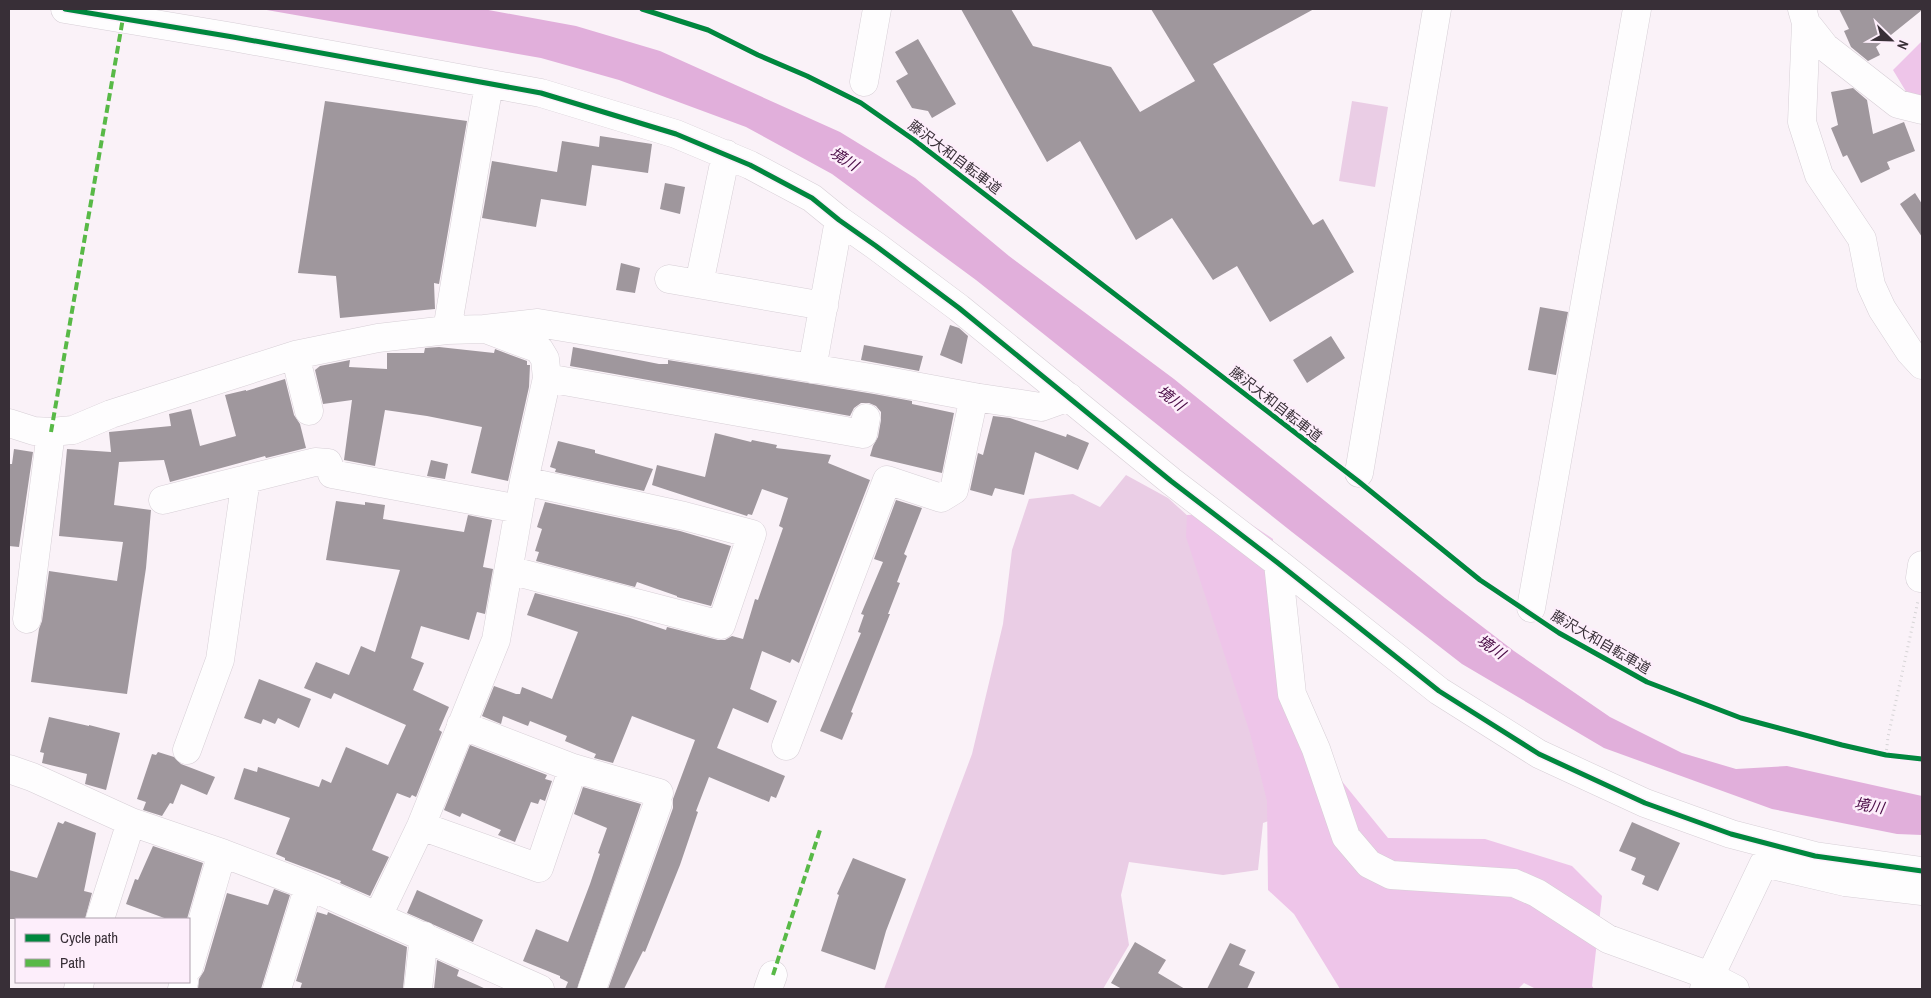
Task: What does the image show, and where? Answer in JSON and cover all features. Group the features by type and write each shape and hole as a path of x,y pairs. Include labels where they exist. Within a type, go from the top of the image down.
{"street":[{"path":"65,9 233,37 541,93 676,134 750,165 812,198 959,308 1171,481 1439,691 1539,754 1645,803 1731,834 1815,856 1922,871"},
{"path":"864,82 877,9"},
{"path":"1359,473 1437,9"},
{"path":"1531,608 1637,9"},
{"path":"1804,16 1825,47 1898,104 1922,110"},
{"path":"1804,16 1802,122 1819,175 1836,204 1862,239 1871,285 1882,309 1910,352 1922,364"},
{"path":"447,330 489,84"},
{"path":"699,284 726,154"},
{"path":"812,369 839,220"},
{"path":"669,279 824,306"},
{"path":"9,423 34,431 73,430 111,414 295,354 378,338 447,330 484,329 538,323 1041,407 1069,398"},
{"path":"378,916 421,826 496,640 524,481 547,378 546,359 538,349 484,329"},
{"path":"295,354 309,410"},
{"path":"547,378 863,434 866,418"},
{"path":"786,746 887,480 941,498 954,490 974,397"},
{"path":"27,619 52,432"},
{"path":"163,500 315,462 328,463 332,474 519,509"},
{"path":"187,750 220,660 246,479"},
{"path":"509,570 721,625 752,534 684,516 524,481"},
{"path":"1278,563 1292,694 1316,749 1346,837 1369,864 1392,875 1514,883 1537,893 1608,939 1707,982 1735,989"},
{"path":"461,725 573,768 659,798 592,989"},
{"path":"421,826 539,868 573,768"},
{"path":"9,769 32,777 131,822 222,853 309,886 540,989"},
{"path":"100,918 131,822"},
{"path":"190,964 222,853"},
{"path":"1707,982 1764,863 1845,882 1922,891"},
{"path":"277,989 309,886"},
{"path":"418,989 424,936"}],"path":[{"path":"1886,755 1888,737 1920,591 1922,573"},
{"path":"1877,753 1895,756"}],"shaded area":[{"path":"1922,41 1922,118 1893,70"},
{"path":"1352,101 1388,107 1375,187 1339,181"},
{"path":"1126,475 1168,498 1220,545 1280,817 1263,823 1258,870 1223,875 1129,862 1121,895 1129,945 1103,989 884,989 972,754 1003,624 1012,550 1029,499 1073,494 1100,507"},
{"path":"1234,513 1273,539 1274,629 1332,769 1388,838 1485,839 1572,866 1602,896 1592,986 1594,989 1536,989 1524,983 1518,989 1340,989 1294,914 1268,890 1267,801 1250,733 1186,537 1187,515"}],"water":[{"name":"境川","path":"261,9 483,9 576,26 660,51 840,132 915,178 1009,256 1174,379 1445,598 1514,651 1610,717 1682,753 1736,769 1787,766 1922,796 1922,835 1897,834 1772,809 1604,748 1462,664 1292,532 976,280 832,174 746,127 619,80 541,58"}],"building":[{"path":"961,9 1011,9 1033,46 1111,67 1140,112 1195,81 1151,9 1314,9 1213,64 1313,225 1323,219 1354,272 1270,322 1237,266 1213,280 1172,218 1136,240 1080,141 1047,162"},
{"path":"1839,9 1922,10 1876,47 1880,55 1868,61 1851,47 1844,31 1849,29"},
{"path":"918,39 956,104 932,118 928,111 912,108 896,81 908,74 895,52"},
{"path":"1853,88 1867,100 1873,134 1904,122 1915,151 1887,162 1890,169 1861,183 1847,155 1843,157 1831,128 1838,125 1831,92"},
{"path":"325,101 467,121 439,284 434,283 435,309 340,318 336,276 298,273"},
{"path":"600,136 652,144 648,173 592,165 586,206 541,199 536,227 482,218 492,161 557,172 562,141 599,147"},
{"path":"665,183 685,187 680,214 660,209"},
{"path":"1915,193 1922,204 1922,237 1900,204"},
{"path":"621,263 640,268 635,293 616,290"},
{"path":"1540,307 1568,312 1556,375 1528,370"},
{"path":"950,325 959,328 968,336 962,364 940,355"},
{"path":"1331,336 1345,358 1307,383 1293,360"},
{"path":"864,345 923,356 919,371 861,360"},
{"path":"439,347 494,353 495,349 527,361 527,365 530,365 529,387 508,481 471,473 482,427 385,410 375,466 344,460 352,400 323,404 315,370 320,366 350,360 349,367 387,369 387,353 424,353 425,348"},
{"path":"573,347 659,364 668,364 668,360 874,394 912,401 912,404 954,413 942,473 870,456 878,437 881,412 876,406 869,403 861,403 854,408 850,416 570,366"},
{"path":"285,379 294,415 300,424 306,448 266,458 265,456 170,482 164,460 119,462 114,505 151,510 146,568 127,694 31,682 49,571 117,581 123,542 59,536 67,449 111,452 109,432 171,426 169,414 191,409 200,446 236,436 225,395 246,391"},
{"path":"993,416 1010,418 1066,437 1067,434 1089,443 1078,470 1035,452 1024,495 995,488 992,496 970,490 978,453 983,455"},
{"path":"715,433 751,442 752,440 777,445 776,448 831,455 828,463 870,480 799,663 792,659 790,663 762,651 750,689 777,701 768,723 733,708 717,748 785,776 776,798 771,796 769,802 709,777 696,811 698,812 680,865 645,952 643,951 624,989 608,989 673,808 673,799 695,740 632,716 613,763 594,758 596,754 565,741 567,736 530,721 528,726 503,716 501,724 482,716 494,686 516,694 520,694 522,687 552,699 578,632 527,615 535,593 630,618 666,630 667,627 718,640 725,640 732,636 743,639 755,599 758,600 783,528 779,526 788,498 762,489 752,515 748,514 747,516 652,485 657,465 705,477"},
{"path":"558,441 595,450 595,453 653,469 644,491 555,472 556,469 550,467"},
{"path":"14,449 33,452 19,547 9,546 9,464 12,464"},
{"path":"431,460 448,464 445,479 427,476"},
{"path":"896,500 922,508 904,554 907,556 897,582 900,583 888,614 890,614 851,712 853,713 842,740 820,731 861,633 858,632 864,615 861,614 883,562 874,559"},
{"path":"336,501 365,505 365,502 385,505 383,519 464,532 468,515 492,520 483,567 493,569 485,614 477,612 469,640 421,626 411,658 424,663 413,690 449,707 439,730 442,732 416,797 412,795 410,798 397,793 372,850 389,857 370,896 340,883 341,881 285,860 285,858 276,854 290,818 234,799 244,768 257,772 258,767 319,787 322,779 331,783 346,747 388,765 406,725 334,693 331,699 304,688 316,662 349,675 361,646 375,652 400,570 326,560"},
{"path":"545,502 680,531 731,546 711,606 677,597 637,582 635,587 536,561 539,552 535,551 542,529 537,527"},
{"path":"259,679 311,699 299,728 278,718 275,724 263,719 261,724 244,718"},
{"path":"49,717 120,733 106,790 85,784 87,774 42,763 44,753 40,752"},
{"path":"470,745 547,775 545,779 552,781 545,801 540,799 538,804 531,802 515,842 498,835 501,830 462,813 460,817 444,810"},
{"path":"158,752 174,757 181,764 215,777 207,795 181,784 173,804 170,803 162,816 143,810 146,802 137,799 152,754 156,755"},
{"path":"583,787 641,804 577,989 565,989 568,982 560,978 560,976 523,961 536,929 568,942 590,884 607,828 574,814"},
{"path":"65,821 96,833 84,891 92,893 85,918 9,919 9,870 37,878 58,822 63,824"},
{"path":"1632,822 1680,843 1658,891 1642,884 1645,876 1631,870 1636,858 1619,851"},
{"path":"153,846 203,863 187,918 164,918 126,904 135,879 138,880"},
{"path":"853,858 906,879 886,931 875,970 821,951 839,895 837,894"},
{"path":"274,889 290,895 261,989 198,989 199,979 204,971 227,893 268,905"},
{"path":"417,890 483,920 473,942 407,913"},
{"path":"317,912 327,915 328,912 407,947 403,989 300,989 302,983 296,981"},
{"path":"1135,942 1166,960 1158,973 1185,989 1122,989 1111,983"},
{"path":"1230,943 1246,950 1239,965 1255,972 1247,989 1207,989"},
{"path":"437,960 459,970 457,976 486,989 434,989"}],"marked path":[{"path":"51,432 123,18"},
{"path":"773,975 820,830"}],"cycle path":[{"path":"65,9 233,37 541,93 676,134 750,165 812,198 959,308 1171,481 1439,691 1539,754 1645,803 1731,834 1815,856 1922,871"},
{"name":"藤沢大和自転車道","path":"642,9 708,30 861,103 914,140 1358,481 1480,580 1559,633 1647,682 1741,718 1886,755 1922,759"}]}
